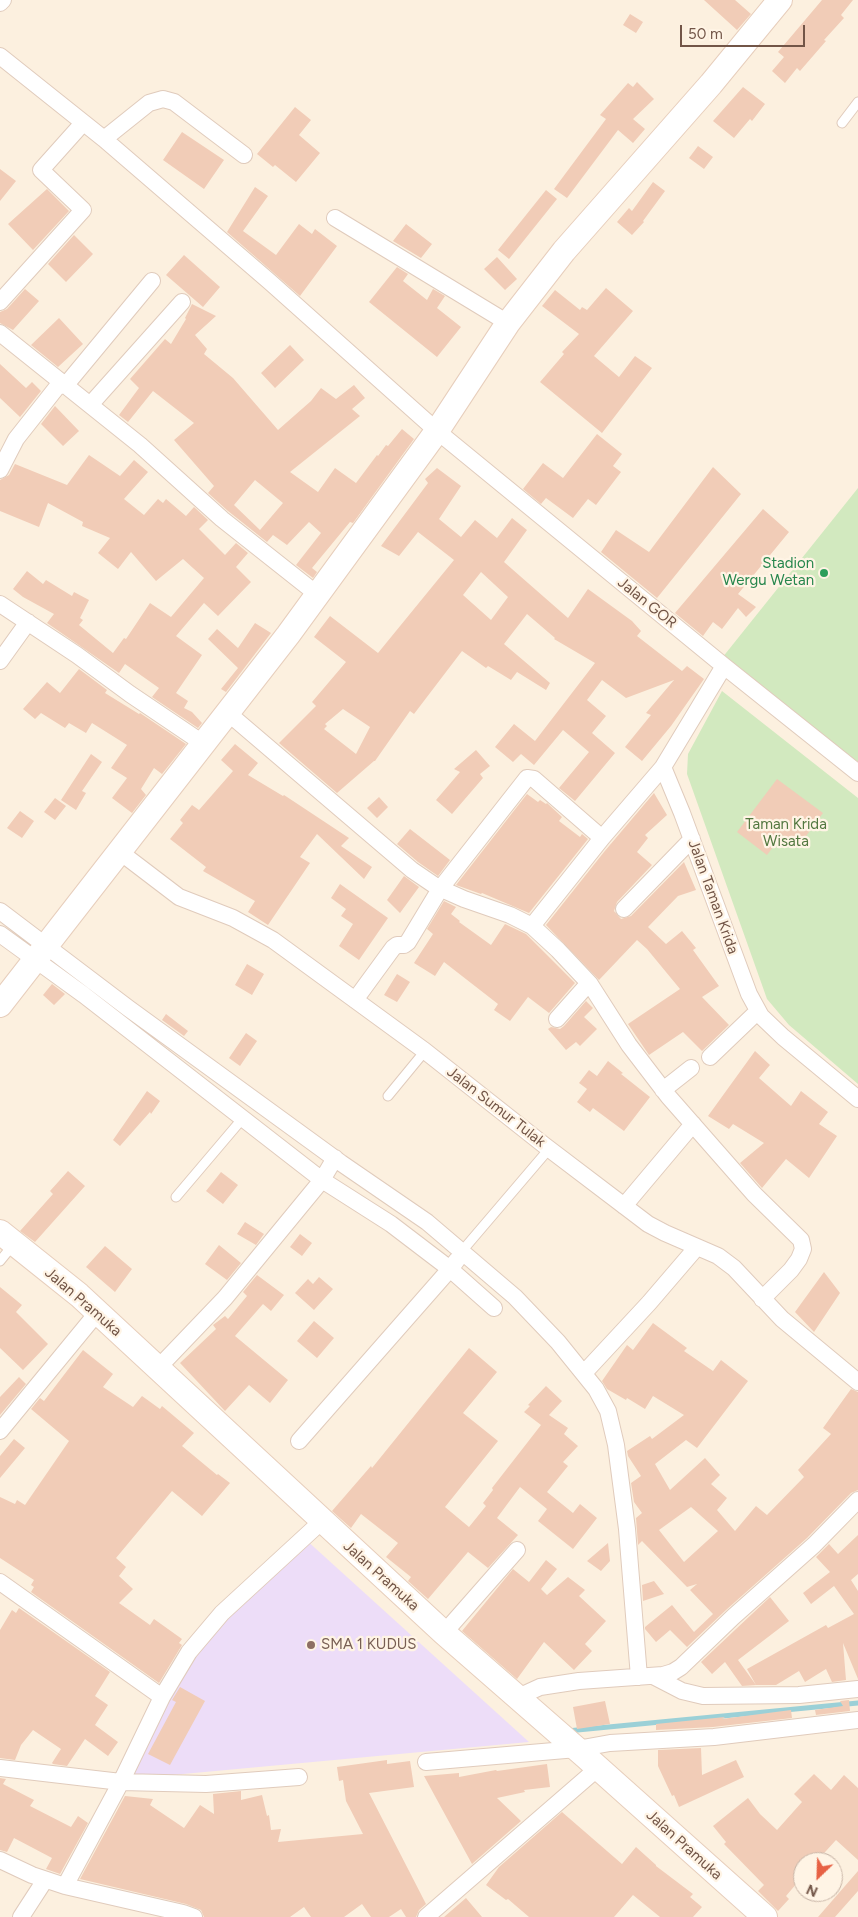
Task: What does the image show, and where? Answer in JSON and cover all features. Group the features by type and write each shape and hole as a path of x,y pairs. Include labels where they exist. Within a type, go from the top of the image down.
{"street":[{"path":"0,3 3,0"},
{"path":"0,1005 318,595 437,431 508,323 564,251 711,84 780,0"},
{"name":"Jalan GOR","path":"0,56 104,139 270,282 437,431 858,773"},
{"path":"104,139 149,103 163,99 174,102 244,155"},
{"path":"0,302 83,210 41,170 83,123"},
{"path":"335,218 508,323"},
{"path":"0,470 16,439 152,281"},
{"path":"90,405 182,302"},
{"path":"0,333 140,445 222,519 318,595"},
{"path":"0,604 204,744"},
{"path":"0,661 28,622"},
{"path":"532,926 602,838 663,767 724,666"},
{"path":"228,713 412,870 440,888 464,899 510,915 532,926 589,983 628,1045 664,1090 754,1194 801,1240 803,1249 799,1259 791,1270 762,1299"},
{"name":"Jalan Taman Krida","path":"663,767 692,839 749,994 758,1011 783,1037 858,1099"},
{"path":"355,1000 393,948 408,942 440,888 497,814 529,777 534,779 602,838"},
{"path":"624,909 692,839"},
{"name":"Jalan Sumur Tulak","path":"120,852 179,897 232,918 273,940 425,1051 648,1224 718,1256 734,1268 782,1319 858,1382"},
{"path":"0,911 42,953 243,1118 328,1168 427,1222 494,1308"},
{"path":"0,934 42,953 128,1008 328,1168 391,1224 456,1260 515,1297 558,1342 596,1389 608,1411 616,1445 627,1529 642,1677"},
{"path":"557,1019 589,983"},
{"path":"710,1057 758,1011"},
{"path":"664,1090 691,1068"},
{"path":"624,1206 693,1124"},
{"path":"158,1368 225,1298 328,1168"},
{"name":"Jalan Pramuka","path":"5,1245 79,1295 96,1313 444,1633 765,1917"},
{"path":"584,1373 697,1246"},
{"path":"299,1442 456,1260"},
{"path":"0,1431 96,1313"},
{"path":"516,1698 540,1687 579,1681 668,1674 681,1667 733,1617 814,1545 858,1500"},
{"path":"66,1886 121,1782 162,1697 189,1652 222,1613 322,1521"},
{"path":"444,1633 517,1550"},
{"path":"0,1582 162,1697"},
{"path":"642,1677 682,1692 703,1696 799,1694 858,1689"},
{"path":"426,1762 577,1749 610,1743 644,1740 714,1738 858,1720"},
{"path":"0,1768 121,1782 206,1784 299,1776"},
{"path":"426,1917 598,1768"},
{"path":"0,1860 45,1880 185,1916"},
{"path":"21,1917 45,1880"}],"lane":[{"path":"842,123 858,102"},
{"path":"388,1096 425,1051"},
{"path":"176,1197 243,1118"},
{"path":"456,1260 549,1149"}],"shaded area":[{"name":"SMA 1 KUDUS","path":"304,1538 529,1742 129,1779 186,1664 213,1626"}],"green space":[{"name":"Stadion Wergu Wetan","path":"858,488 858,762 722,658"},
{"name":"Taman Krida Wisata","path":"722,691 858,798 858,1084 789,1025 767,999 687,774 688,754"}],"building":[{"path":"704,0 735,0 751,14 737,30"},
{"path":"822,0 853,0 841,15 844,18 824,40 826,41 800,71 797,68 785,83 772,71 784,57 778,52"},
{"path":"630,14 643,22 636,33 623,25"},
{"path":"637,82 654,99 633,119 645,129 633,143 618,130 567,198 554,189 606,119 600,115 628,83 633,87"},
{"path":"743,87 765,104 752,121 750,119 734,138 713,121"},
{"path":"295,107 311,120 299,135 320,153 296,182 275,165 273,167 257,154"},
{"path":"182,132 224,160 204,189 163,160"},
{"path":"698,146 713,157 704,169 689,158"},
{"path":"0,169 16,181 0,201"},
{"path":"653,182 665,191 644,222 632,235 617,222 629,208 632,211"},
{"path":"255,187 268,196 243,231 276,255 299,224 312,234 315,229 337,246 300,296 227,232"},
{"path":"47,189 69,211 33,250 8,224"},
{"path":"546,190 557,199 509,259 498,250"},
{"path":"406,224 432,244 421,258 393,241"},
{"path":"74,235 93,254 66,282 48,264"},
{"path":"184,255 220,287 203,307 166,275"},
{"path":"497,257 517,279 505,290 484,269"},
{"path":"397,267 408,274 403,281 427,300 433,289 445,296 437,308 461,327 437,357 369,302"},
{"path":"606,288 633,311 594,356 619,377 635,356 652,368 602,433 540,382 564,354 562,352 579,334 542,306 555,290 580,310 582,307 587,310"},
{"path":"25,289 39,301 13,330 0,323 0,312 7,309"},
{"path":"192,304 216,316 195,335 207,349 204,354 233,378 278,430 311,401 321,388 336,399 354,385 365,398 352,409 360,416 290,472 318,492 335,468 356,483 377,455 386,445 388,446 402,429 414,439 353,523 350,522 312,568 317,572 313,578 296,565 321,533 309,522 287,545 273,535 267,542 228,511 208,493 214,486 174,440 194,423 153,391 128,422 119,415 139,388 130,379 165,339 171,344","holes":["255,480 283,503 260,530 234,505"]},
{"path":"59,318 83,344 58,367 31,345"},
{"path":"290,345 304,360 275,388 261,373"},
{"path":"0,364 26,388 32,382 41,391 20,417 0,398"},
{"path":"55,406 79,431 63,446 41,424"},
{"path":"597,434 622,454 613,466 621,472 596,505 588,499 573,518 546,498 541,504 523,489 543,463 563,478"},
{"path":"89,455 120,476 134,460 148,472 124,499 144,515 158,499 163,503 166,499 186,516 194,507 208,520 199,529 225,555 236,543 248,553 236,567 251,582 218,616 204,603 176,636 202,655 176,693 188,701 184,708 192,712 202,723 198,728 152,697 159,688 125,664 119,673 47,623 54,614 23,597 13,589 27,571 43,584 46,580 72,596 74,592 89,600 80,618 83,620 79,625 113,653 124,638 126,639 150,603 171,617 204,578 183,559 156,581 131,552 118,569 98,553 110,538 82,526 83,522 48,503 39,527 0,511 0,480 9,475 15,464 67,485"},
{"path":"713,467 741,494 657,598 601,552 616,530 649,552"},
{"path":"437,468 461,486 439,519 461,537 475,520 497,538 512,518 527,530 504,562 568,618 588,589 632,621 641,631 637,636 682,671 687,666 704,679 671,726 642,761 625,747 651,715 646,713 674,680 626,698 602,680 587,700 606,716 592,733 615,753 575,801 559,788 589,752 563,730 534,765 521,754 513,762 495,747 514,724 535,741 595,663 554,639 527,614 504,644 550,683 546,690 517,672 511,680 488,666 486,668 462,651 414,714 410,711 375,761 337,793 279,743 316,706 312,702 346,662 314,637 330,616 378,653 454,560 418,532 399,556 381,546 428,483 425,479","holes":["481,572 508,597 491,620 463,595","343,709 370,727 356,754 324,729 327,726 325,724"]},
{"path":"763,509 789,532 738,594 756,607 746,617 738,608 722,629 713,622 703,636 675,613"},
{"path":"255,623 271,633 226,692 221,689 238,668 208,639 217,629 238,648"},
{"path":"79,669 107,690 105,693 140,713 186,744 162,774 154,768 141,789 146,795 132,813 112,798 127,778 111,768 127,745 92,723 86,733 69,723 65,728 41,713 35,719 23,709 47,682 60,693"},
{"path":"235,744 258,763 248,775 284,795 349,838 341,846 372,867 364,879 317,834 300,857 310,863 268,925 248,912 255,901 203,871 206,867 170,839 183,823 180,820 192,805 199,810 233,771 221,760"},
{"path":"476,750 490,766 480,774 483,778 452,814 436,800 460,772 454,769"},
{"path":"91,754 102,762 82,791 86,793 76,810 61,800"},
{"path":"777,779 823,813 798,847 782,835 767,855 737,832"},
{"path":"654,793 667,815 645,835 648,838 637,852 652,865 617,902 614,911 621,919 631,916 684,862 696,890 678,896 648,927 666,944 682,931 696,948 693,950 719,986 702,997 729,1025 702,1051 683,1032 649,1055 628,1024 680,989 647,949 637,940 599,980 546,925"},
{"path":"527,794 538,802 540,800 547,803 562,817 559,821 580,837 582,834 588,839 529,913 482,893 456,885"},
{"path":"379,797 388,807 377,818 367,808"},
{"path":"55,798 66,806 55,820 44,812"},
{"path":"20,811 34,821 22,838 7,828"},
{"path":"410,829 450,860 438,876 397,844"},
{"path":"404,876 419,887 400,913 387,900"},
{"path":"340,884 388,918 359,960 339,946 353,924 341,916 346,909 331,898"},
{"path":"444,901 456,907 451,914 459,922 491,945 505,924 526,934 575,983 549,1013 528,997 510,1021 494,1010 498,1004 444,962 435,976 414,963 433,934 427,929"},
{"path":"247,964 264,974 252,995 235,985"},
{"path":"397,974 410,982 397,1002 384,995"},
{"path":"52,984 65,994 54,1005 43,995"},
{"path":"586,1001 593,1008 584,1017 597,1029 580,1046 576,1042 566,1050 548,1029 551,1027 560,1029"},
{"path":"166,1014 188,1031 184,1036 162,1020"},
{"path":"246,1033 257,1041 240,1066 229,1058"},
{"path":"755,1051 770,1065 759,1078 791,1106 801,1091 828,1112 819,1124 837,1136 809,1178 786,1159 762,1188 740,1163 764,1143 733,1124 729,1129 708,1116"},
{"path":"608,1061 650,1097 624,1131 593,1108 590,1112 577,1102 587,1089 579,1083 589,1070 597,1076"},
{"path":"147,1091 160,1101 151,1114 150,1112 120,1146 113,1140"},
{"path":"68,1171 85,1186 35,1242 20,1231 53,1194 50,1191"},
{"path":"221,1172 238,1185 223,1204 206,1191"},
{"path":"245,1222 264,1234 256,1245 237,1234"},
{"path":"300,1234 312,1243 302,1256 290,1247"},
{"path":"219,1245 241,1263 227,1280 205,1264"},
{"path":"105,1246 132,1269 115,1292 86,1267"},
{"path":"824,1272 840,1293 814,1332 795,1312"},
{"path":"257,1275 284,1295 271,1311 263,1304 235,1336 288,1380 270,1403 249,1385 225,1411 180,1363 216,1329 213,1325 225,1316 228,1319 247,1296 243,1292"},
{"path":"319,1277 333,1289 314,1310 295,1293 308,1279 313,1284"},
{"path":"0,1287 22,1305 16,1312 48,1344 23,1370 0,1348"},
{"path":"314,1321 334,1338 317,1358 297,1341"},
{"path":"653,1323 687,1348 684,1351 713,1371 721,1360 748,1381 697,1448 686,1440 655,1464 670,1490 705,1458 720,1475 711,1484 727,1498 717,1510 735,1531 756,1506 767,1515 804,1477 798,1470 831,1434 823,1428 851,1389 858,1392 858,1490 851,1493 807,1538 687,1647 670,1630 656,1642 645,1629 672,1605 694,1632 713,1614 690,1590 697,1584 687,1587 642,1541 638,1545 636,1518 642,1513 634,1502 631,1483 641,1476 628,1456 627,1451 650,1436 652,1439 684,1415 653,1396 645,1409 607,1389 602,1381 627,1345 633,1350","holes":["691,1507 718,1531 684,1562 659,1530"]},
{"path":"469,1348 497,1372 463,1413 498,1441 445,1507 469,1527 486,1506 483,1503 493,1490 492,1488 541,1425 524,1412 546,1386 562,1401 549,1415 568,1428 564,1434 578,1446 563,1462 568,1466 547,1492 573,1513 580,1504 597,1518 573,1549 538,1521 547,1509 520,1487 497,1518 518,1535 488,1568 468,1552 428,1599 408,1581 411,1577 386,1557 398,1543 361,1514 351,1528 332,1511 371,1466 372,1468"},
{"path":"83,1350 113,1374 103,1387 133,1407 142,1396 160,1409 162,1406 194,1433 182,1446 217,1475 230,1483 202,1516 172,1491 116,1558 126,1567 119,1576 133,1589 119,1603 150,1625 154,1619 182,1639 179,1643 182,1645 159,1683 31,1592 34,1587 31,1585 34,1580 0,1558 0,1497 15,1504 17,1500 25,1505 69,1441 31,1409 40,1398 44,1401"},
{"path":"19,1377 26,1384 0,1415 0,1397"},
{"path":"14,1439 25,1448 0,1478 0,1456"},
{"path":"858,1535 858,1574 851,1580 858,1591 858,1679 843,1643 846,1680 832,1682 826,1669 805,1682 799,1671 776,1685 756,1685 747,1669 826,1625 828,1628 854,1614 834,1586 811,1604 803,1593 830,1572 816,1557 829,1544 838,1554"},
{"path":"608,1543 610,1561 601,1571 587,1561"},
{"path":"546,1560 557,1569 541,1589 547,1595 568,1577 585,1590 579,1596 606,1621 585,1644 592,1651 574,1670 544,1642 517,1679 462,1631 513,1569 529,1582"},
{"path":"654,1581 664,1594 643,1601 642,1585"},
{"path":"770,1597 789,1621 738,1660 756,1685 742,1686 725,1662 712,1674 701,1662"},
{"path":"19,1608 110,1672 95,1696 108,1705 95,1725 118,1742 108,1756 85,1739 67,1766 53,1764 61,1749 33,1730 21,1745 15,1760 0,1758 0,1630 12,1610 16,1613"},
{"path":"180,1687 205,1701 170,1765 148,1754 176,1702 172,1700"},
{"path":"849,1700 850,1711 816,1715 815,1710 843,1706 840,1701"},
{"path":"605,1701 610,1724 577,1729 573,1707"},
{"path":"791,1710 792,1718 713,1727 656,1730 656,1724 725,1717 722,1719"},
{"path":"701,1748 702,1775 736,1760 744,1777 679,1807 658,1766 658,1750"},
{"path":"387,1760 387,1764 410,1761 414,1787 369,1793 426,1904 419,1910 416,1917 406,1917 401,1909 389,1917 371,1917 362,1904 344,1917 311,1917 304,1907 290,1917 204,1917 201,1910 186,1904 80,1879 125,1796 153,1799 150,1805 184,1828 200,1805 214,1814 213,1794 241,1791 241,1800 262,1795 267,1816 269,1815 271,1830 281,1829 278,1842 363,1834 346,1801 343,1780 339,1781 337,1767"},
{"path":"547,1764 550,1787 524,1790 525,1792 497,1798 521,1821 472,1864 424,1776 459,1773 459,1777 496,1770"},
{"path":"814,1774 831,1790 844,1775 858,1788 858,1860 836,1840 825,1852 793,1852 793,1888 786,1896 789,1899 778,1911 758,1891 764,1885 724,1844 726,1842 713,1826 748,1798 760,1814 777,1830 802,1802 794,1794"},
{"path":"0,1778 6,1779 3,1784 34,1800 30,1806 71,1827 78,1816 88,1823 60,1874 46,1869 52,1858 14,1838 7,1852 0,1850"},
{"path":"562,1812 622,1864 636,1847 656,1866 693,1894 690,1897 702,1907 693,1917 660,1917 633,1895 614,1917 529,1917 508,1899 506,1900 486,1885 499,1867"},
{"path":"858,1871 858,1891 835,1917 818,1917 831,1902 843,1902 843,1888"},
{"path":"466,1898 482,1917 444,1917"}],"waterway":[{"path":"567,1731 858,1703"}],"place":[{"name":"Stadion Wergu Wetan","path":"824,573"},
{"name":"SMA 1 KUDUS","path":"311,1645"}]}
